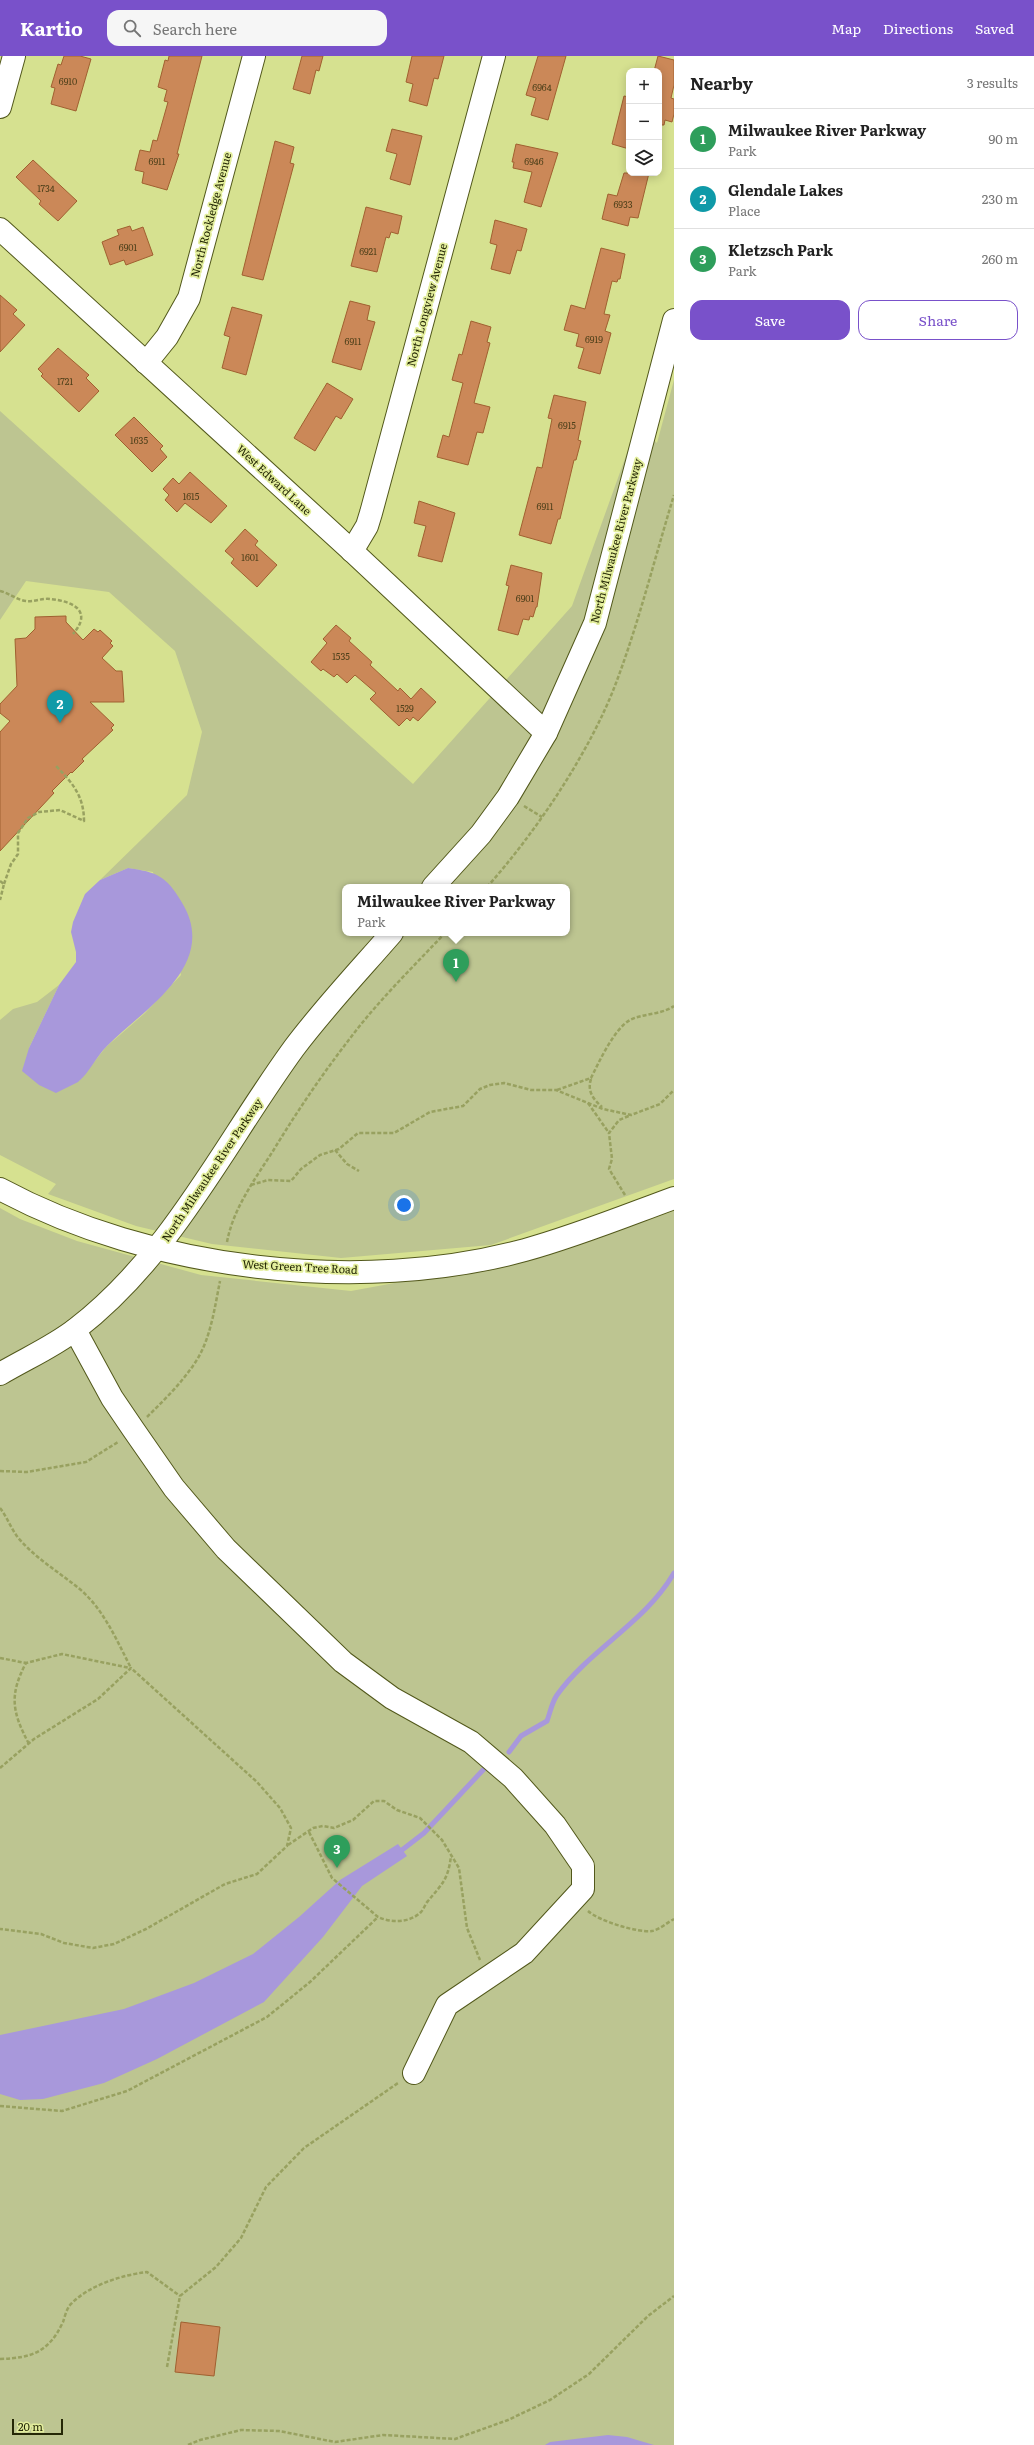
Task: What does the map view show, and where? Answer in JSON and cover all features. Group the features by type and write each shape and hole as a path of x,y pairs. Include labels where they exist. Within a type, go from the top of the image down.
{"street":[{"path":"0,107 14,56"},
{"name":"North Rockledge Avenue","path":"146,363 168,337 189,298 254,56"},
{"name":"North Longview Avenue","path":"352,552 367,526 371,513 494,56"},
{"name":"West Edward Lane","path":"0,230 352,552 546,733"},
{"name":"North Milwaukee River Parkway","path":"436,884 481,834 508,797 546,733 595,623 674,320"},
{"name":"North Milwaukee River Parkway","path":"0,1374 75,1330 138,1272 158,1249 294,1049 331,1001 389,936"},
{"name":"West Green Tree Road","path":"0,1189 26,1204 105,1235 158,1249 223,1263 325,1271 395,1270 452,1264 524,1250 585,1231 674,1198"},
{"path":"75,1330 112,1398 133,1429 174,1488 226,1549 343,1662 392,1698 472,1742 513,1778 555,1825 583,1866 583,1890 524,1953 447,2005 414,2073"}],"path":[{"path":"490,884 525,843 588,744 616,684 674,495"},
{"path":"0,591 25,601 50,599 73,605 81,613 82,619 73,634"},
{"path":"0,900 11,864 18,854 18,833 28,818 39,812 60,810 84,821 79,792 71,781 55,765"},
{"path":"0,882 4,884"},
{"path":"226,1245 233,1222 251,1185 297,1113 348,1041 379,1003 442,936"},
{"path":"603,1109 594,1100 589,1090 591,1078 609,1043 630,1020 650,1016 674,1006"},
{"path":"251,1185 268,1180 291,1181 300,1169 320,1155 335,1150 358,1133 394,1133 430,1112 463,1106 480,1090 490,1085 504,1083 531,1090 556,1090 591,1078"},
{"path":"556,1090 603,1109 631,1115"},
{"path":"609,1133 619,1120 660,1104 674,1090"},
{"path":"588,1103 609,1133 612,1159 609,1169 627,1199"},
{"path":"335,1150 347,1164 359,1172"},
{"path":"141,1422 172,1393 198,1358 209,1330 220,1281"},
{"path":"0,1471 27,1472 86,1462 121,1440"},
{"path":"0,1508 9,1518 19,1540 38,1558 83,1592 105,1618 131,1668 258,1782 280,1808 291,1828 287,1846"},
{"path":"0,1658 26,1663 62,1654 131,1668"},
{"path":"26,1663 20,1674 13,1701 19,1726 29,1744"},
{"path":"0,1768 29,1744 98,1699 131,1668"},
{"path":"0,1929 42,1934 64,1943 93,1948 114,1944 146,1929 225,1884 256,1874 287,1846 313,1828 323,1826 334,1828 343,1825 353,1820 374,1801 384,1802 397,1810 426,1821 442,1840 459,1868 467,1928 488,1977"},
{"path":"309,1832 332,1878 378,1917 396,1921 414,1917 421,1911 447,1879 451,1856"},
{"path":"575,1898 595,1917 635,1929 653,1931 674,1919"},
{"path":"0,2106 62,2111 128,2091 267,2017 310,1982 378,1917"},
{"path":"167,2367 180,2296 216,2268 241,2238 266,2187 304,2148 343,2119 414,2073"},
{"path":"0,2359 19,2359 42,2352 55,2338 71,2303 107,2282 130,2274 147,2272 180,2296"},
{"path":"188,2445 200,2440 241,2430 279,2431 335,2442 384,2435 455,2439 508,2420 550,2400 589,2374 648,2316 674,2296"}],"green space":[{"path":"674,380 674,1179 491,1245 341,1258 212,1244 136,1226 48,1194 56,1184 0,1155 0,1020 13,1009 37,1002 59,985 29,1048 79,1081 106,1047 145,1013 181,975 153,872 128,868 100,880 187,795 202,732 175,651 109,592 26,581 0,620 0,411 413,784 572,606 637,425 657,443"},
{"path":"0,1208 20,1219 77,1241 201,1275 351,1291 546,1255 674,1211 674,2445 0,2445"}],"shaded area":[{"path":"128,868 146,871 160,877 176,893 191,924 192,945 185,965 173,983 158,1000 107,1046 86,1074 78,1082 56,1093 39,1085 22,1071 29,1048 59,985 76,962 76,952 71,932 73,922 85,894 100,880"},
{"path":"398,1844 407,1856 362,1886 323,1937 264,2002 157,2059 104,2083 43,2099 20,2100 0,2094 0,2035 124,2009 194,1983 253,1954 299,1917 340,1880"},
{"path":"608,2435 627,2437 654,2445 545,2445 550,2442"}],"building":[{"path":"64,56 80,56 91,59 76,111 51,104 55,88 51,87 58,64 61,65"},
{"path":"169,56 202,56 177,154 179,154 167,190 142,183 144,172 135,170 140,150 150,152 153,140 157,141 168,102 164,101 167,90 158,87 165,60 168,61"},
{"path":"302,56 323,56 319,71 316,70 310,94 293,89"},
{"path":"412,56 444,56 438,79 434,78 427,106 409,101 413,84 406,82"},
{"path":"538,56 566,56 548,120 531,115 536,98 526,95"},
{"path":"658,56 674,60 674,85 671,98 674,99 674,114 672,122 665,120 664,125 662,125 662,68 655,68"},
{"path":"624,96 626,96 626,148 612,144"},
{"path":"392,129 422,136 410,185 390,179 397,154 386,151"},
{"path":"275,141 294,147 290,163 294,164 263,280 242,275"},
{"path":"516,144 558,153 541,207 524,202 532,172 513,168 514,162 512,162"},
{"path":"33,160 77,201 58,221 39,204 41,201 16,177"},
{"path":"624,173 626,173 626,176 648,176 638,218 630,217 628,226 602,219 608,194 617,196"},
{"path":"366,207 402,216 398,234 391,232 389,238 386,237 377,272 351,266"},
{"path":"495,220 527,229 521,251 517,250 510,274 491,269 497,245 490,243"},
{"path":"130,226 132,231 143,227 153,255 126,265 124,260 110,265 102,242 119,235 117,230"},
{"path":"601,248 625,254 620,279 618,279 617,282 612,281 604,314 610,315 605,331 611,333 600,374 578,368 584,348 576,346 579,334 564,330 571,305 585,309"},
{"path":"0,295 17,310 13,314 25,325 0,352"},
{"path":"350,301 370,306 367,320 375,322 361,370 332,362"},
{"path":"232,307 262,315 246,375 222,368 230,337 224,335"},
{"path":"471,321 491,327 487,342 490,343 474,403 490,407 483,433 477,432 468,465 437,457 443,435 449,437 463,383 452,380 459,354 462,355"},
{"path":"58,348 89,375 86,378 99,391 79,412 41,376 43,374 38,369"},
{"path":"327,383 353,399 341,419 336,416 315,451 294,438"},
{"path":"554,395 586,402 578,440 581,441 576,460 574,460 560,519 558,519 551,544 519,535 537,467 542,468 552,419 548,418"},
{"path":"134,417 163,446 160,449 167,457 152,472 115,435"},
{"path":"190,472 227,506 211,523 185,503 177,512 165,500 169,495 163,489 173,478 179,484"},
{"path":"419,501 455,513 442,562 418,556 426,526 414,523"},
{"path":"245,529 258,541 255,545 277,565 257,587 231,563 234,559 225,551"},
{"path":"511,565 542,573 537,607 533,617 530,616 529,620 523,619 518,635 498,630 509,586 506,585"},
{"path":"66,616 66,622 83,640 94,629 98,632 100,630 112,641 110,643 113,646 102,658 116,671 122,671 124,702 90,702 114,725 111,728 113,730 82,759 84,761 72,773 71,772 52,791 54,793 0,851 0,732 10,721 0,713 0,704 17,686 15,639 26,638 35,629 35,617"},
{"path":"336,625 351,638 349,641 372,662 370,665 398,691 400,688 411,699 421,688 436,702 418,721 413,717 410,721 407,718 399,726 370,699 376,693 355,675 347,683 337,674 334,677 323,669 321,671 311,662 327,643 323,639"},
{"path":"181,2322 220,2327 214,2376 175,2372"}],"waterway":[{"path":"509,1752 521,1736 547,1721 555,1698 570,1679 648,1607 662,1591 674,1573"},
{"path":"402,1850 424,1833 484,1769"}],"place":[{"name":"Glendale Lakes","path":"60,723"},
{"name":"Milwaukee River Parkway","path":"456,982"},
{"name":"Kletzsch Park","path":"337,1868"}]}
